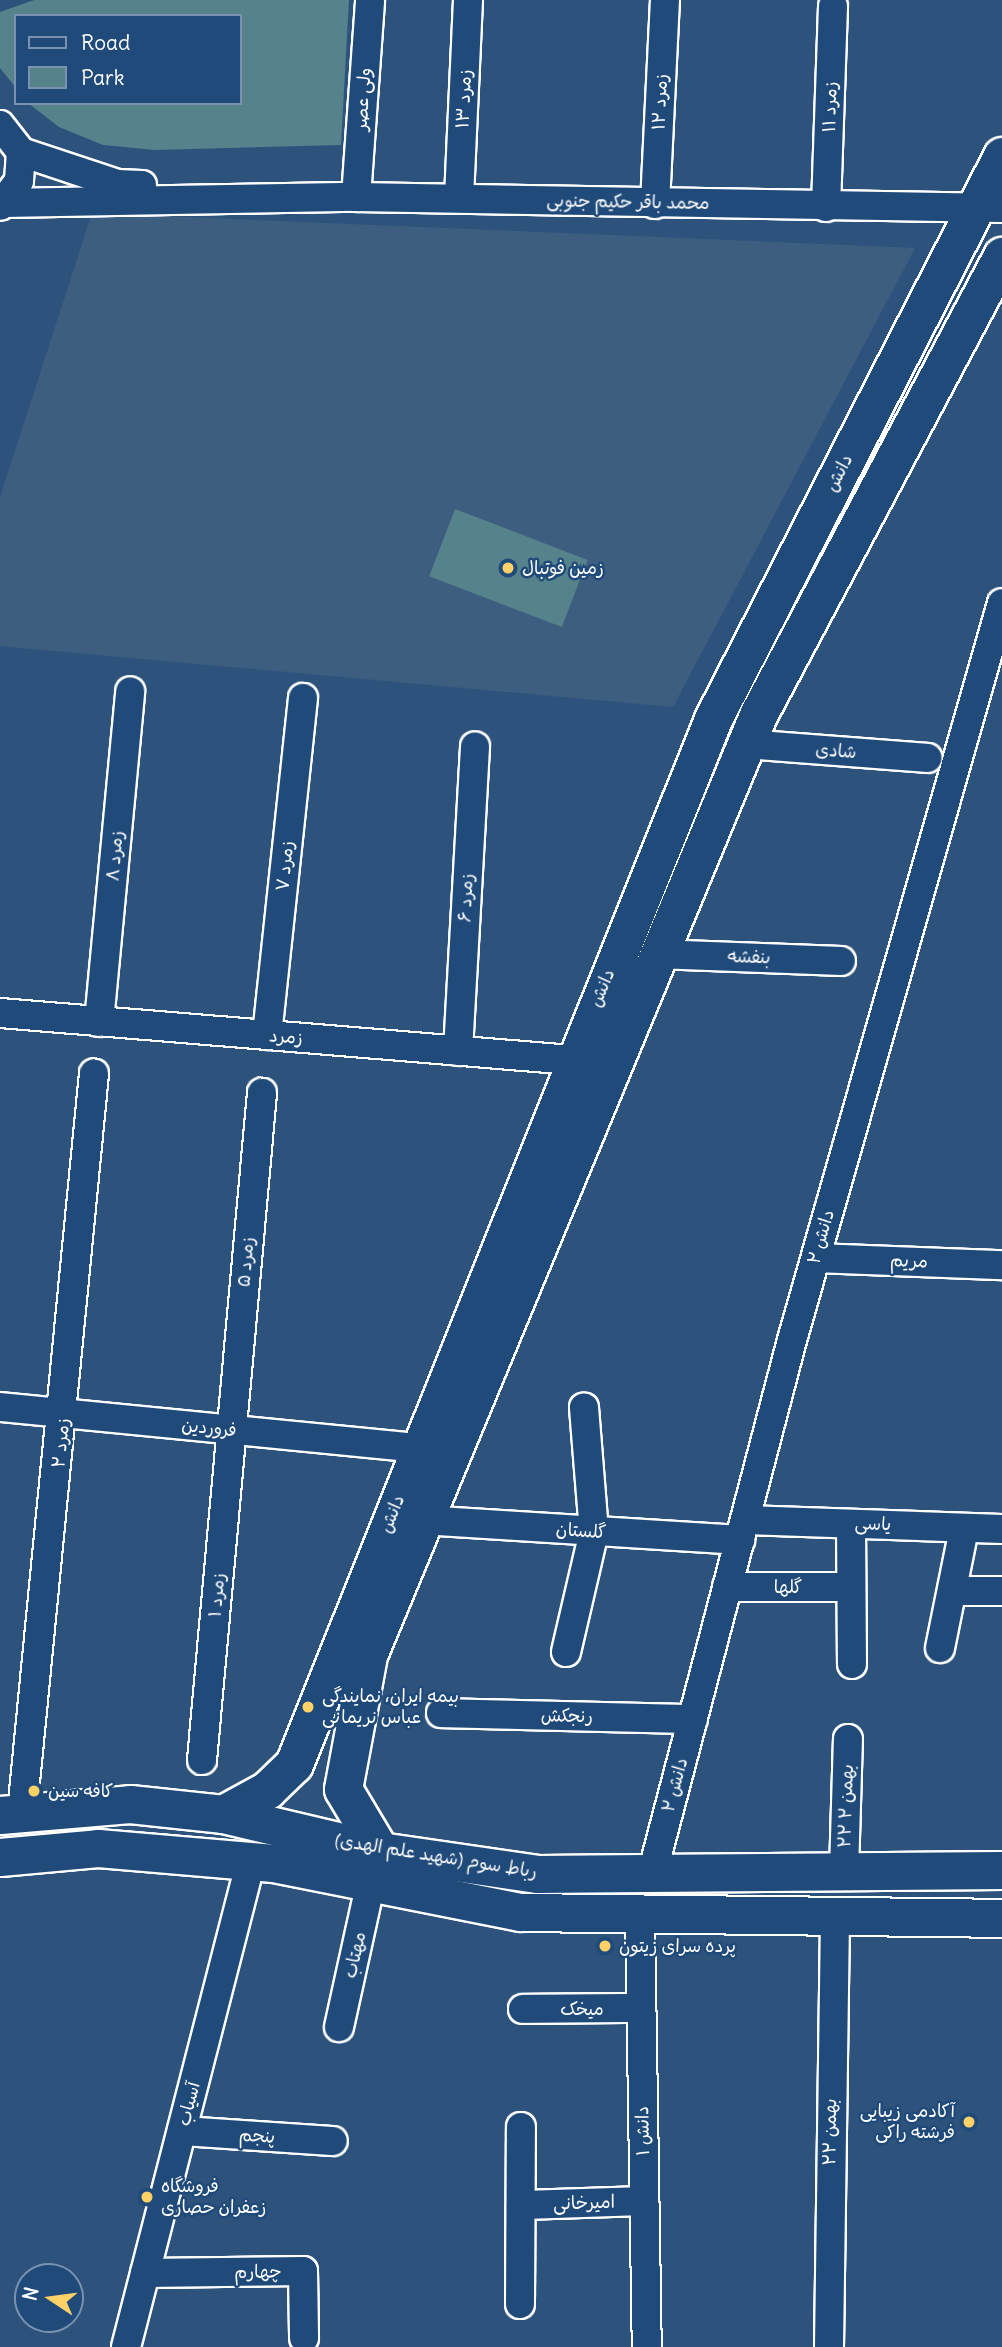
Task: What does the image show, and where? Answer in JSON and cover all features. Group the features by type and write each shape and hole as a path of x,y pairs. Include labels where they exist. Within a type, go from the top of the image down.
{"main road":[{"name":"دانش","path":"223,1814 267,1790 294,1763 572,1060 713,719 989,208 1002,156"},
{"name":"دانش","path":"376,1867 343,1789 347,1747 368,1655 746,744 1002,256"},
{"path":"307,1730 315,1744 347,1747"},
{"name":"رباط سوم (شهید علم الهدی)","path":"11,1814 130,1804 223,1814 376,1867 520,1912 1002,1918"},
{"name":"رباط سوم (شهید علم الهدی)","path":"0,1857 98,1848 251,1861 538,1874 1002,1870"}],"street":[{"name":"ولی عصر","path":"356,197 370,0"},
{"name":"زمرد ۱۳","path":"459,198 468,0"},
{"name":"زمرد ۱۲","path":"655,204 665,0"},
{"name":"زمرد ۱۱","path":"826,207 833,6"},
{"path":"0,125 22,152 19,181 2,204"},
{"name":"محمد باقر حکیم جنوبی","path":"22,152 117,184 238,188 280,197"},
{"name":"محمد باقر حکیم جنوبی","path":"2,204 356,197 989,208"},
{"name":"دانش ۲","path":"652,1874 816,1258 1002,603"},
{"name":"زمرد ۸","path":"99,1022 130,691"},
{"name":"زمرد ۷","path":"267,1035 303,698"},
{"name":"شادی","path":"746,744 927,758"},
{"name":"زمرد ۶","path":"458,1051 475,746"},
{"name":"بنفشه","path":"657,954 841,961"},
{"name":"زمرد","path":"0,1013 572,1060"},
{"name":"زمرد ۲","path":"11,1814 65,1413 94,1073"},
{"name":"زمرد ۵","path":"231,1430 262,1093"},
{"name":"مریم","path":"816,1258 1002,1265"},
{"path":"566,1652 594,1532 584,1407"},
{"name":"فروردین","path":"0,1408 418,1448"},
{"name":"زمرد ۱","path":"202,1760 231,1430"},
{"name":"گلستان","path":"422,1520 594,1532 742,1530"},
{"path":"851,1524 852,1664"},
{"name":"یاسی","path":"742,1530 851,1524 1002,1529"},
{"path":"940,1648 962,1539"},
{"name":"گلها","path":"727,1587 850,1587"},
{"path":"952,1591 1002,1591"},
{"name":"رنجکش","path":"441,1713 693,1719"},
{"name":"۲۲ بهمن ۲","path":"844,1872 848,1740"},
{"name":"آسیاب","path":"126,2347 251,1861"},
{"name":"مهتاب","path":"339,2027 376,1867"},
{"name":"دانش ۱","path":"640,1915 647,2347"},
{"name":"۲۲ بهمن","path":"829,2347 835,1917"},
{"name":"میخک","path":"523,2009 641,2008"},
{"path":"520,2304 523,2205 521,2127"},
{"name":"پنجم","path":"182,2131 333,2141"},
{"name":"امیرخانی","path":"523,2205 644,2201"},
{"name":"چهارم","path":"145,2273 303,2271 304,2338"}],"shaded area":[{"path":"92,213 915,248 673,707 0,646 0,497"}],"green space":[{"path":"34,0 349,0 341,145 155,150 103,145 59,127 31,105 242,105 242,14 14,14 14,86 0,68 0,12"},
{"name":"زمین فوتبال","path":"455,509 588,560 562,627 429,576"}],"place":[{"name":"زمین فوتبال","path":"508,568"},
{"name":"بیمه ایران، نمایندگی عباس نریمانی","path":"308,1707"},
{"name":"کافه سین","path":"34,1791"},
{"name":"پرده سرای زیتون","path":"605,1946"},
{"name":"آکادمی زیبایی فرشته راکی","path":"969,2122"},
{"name":"فروشگاه زعفران حصاری","path":"147,2197"}]}
